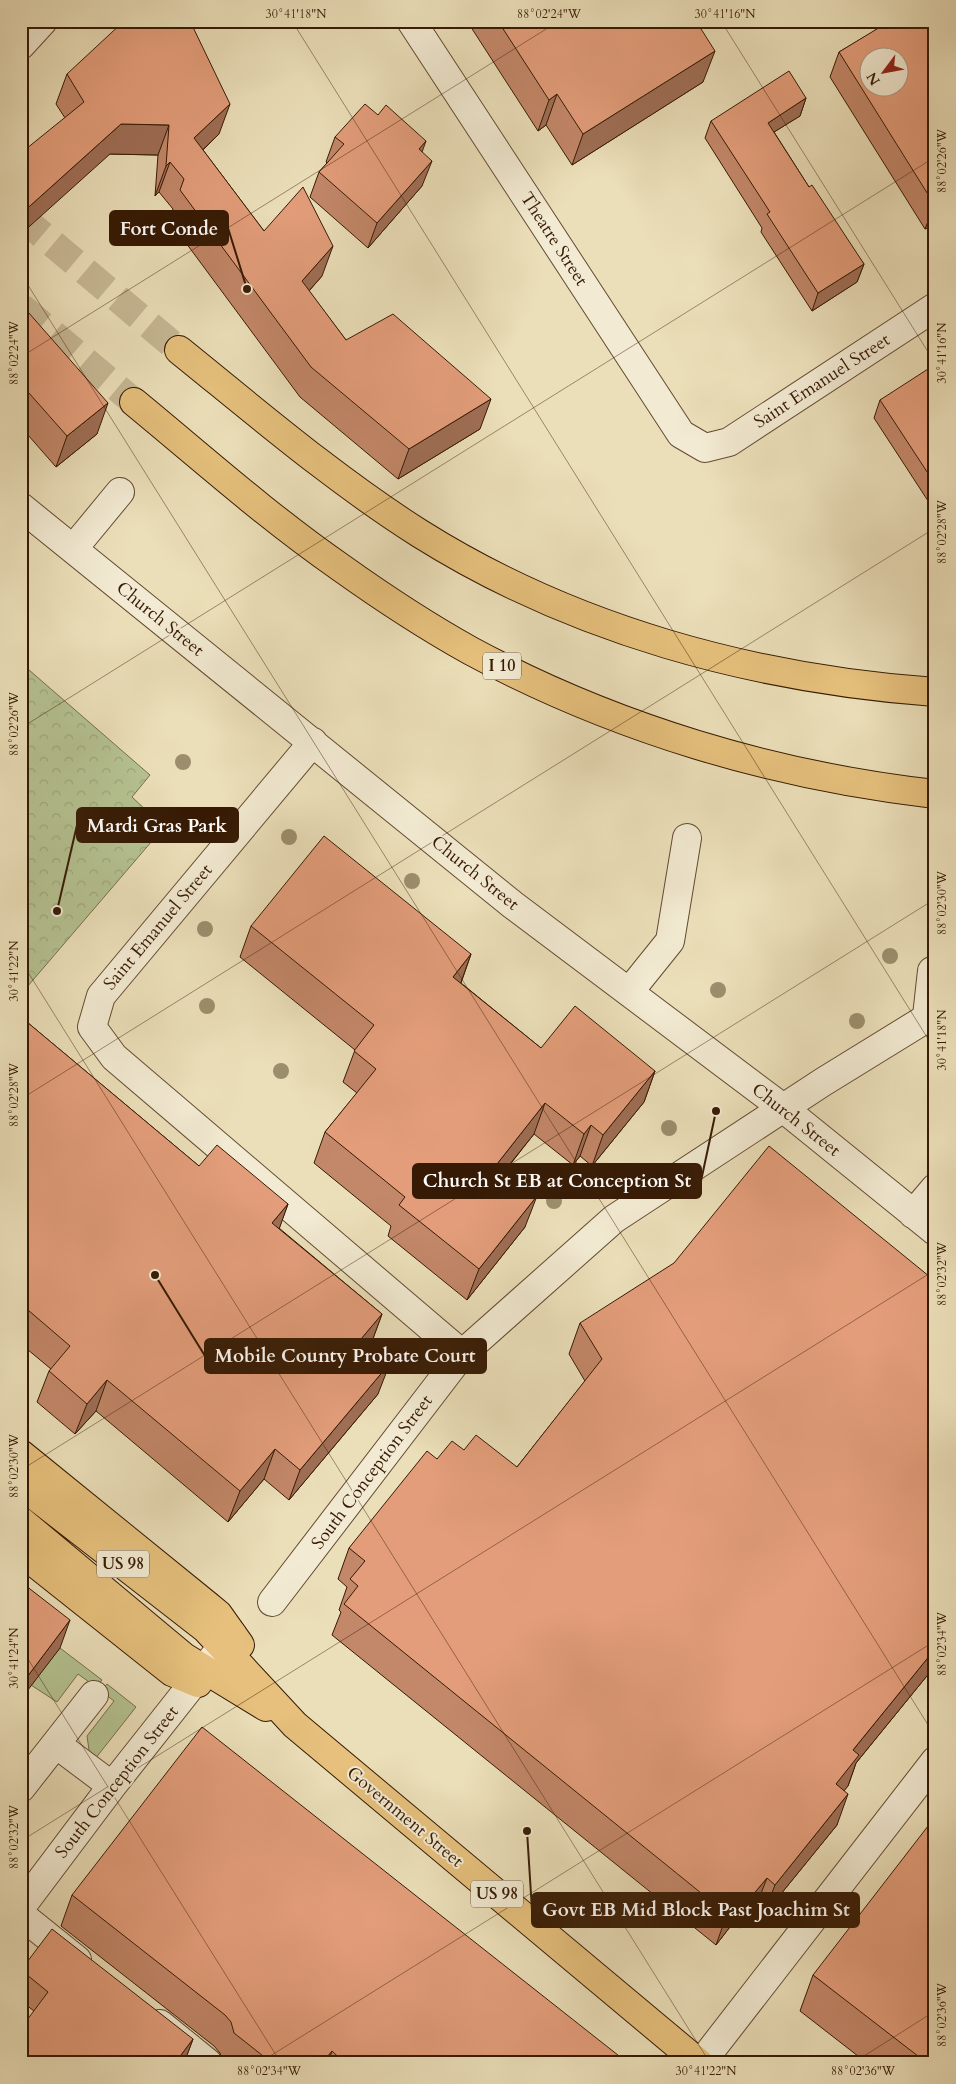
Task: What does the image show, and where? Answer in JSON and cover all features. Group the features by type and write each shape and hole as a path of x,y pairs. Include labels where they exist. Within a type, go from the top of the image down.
{"main road":[{"path":"179,350 294,442 381,507 420,533 534,595 600,622 656,641 736,663 805,678 864,686 935,692"},
{"name":"I 10","path":"134,402 293,532 340,567 419,619 471,650 548,688 615,716 679,739 748,759 830,778 891,789 935,794"},
{"name":"Government Street","path":"21,1454 208,1604 218,1614 227,1640"},
{"name":"Government Street","path":"21,1485 195,1620 227,1640 260,1673 271,1706"},
{"name":"Government Street","path":"21,1521 170,1646 200,1675"},
{"name":"Government Street","path":"21,1552 172,1672 200,1675 271,1706 700,2063"}],"street":[{"path":"21,45 43,21"},
{"name":"Theatre Street","path":"411,21 681,434 705,448"},
{"name":"Saint Emanuel Street","path":"705,448 729,442 935,307"},
{"path":"73,549 120,492"},
{"name":"Church Street","path":"21,507 513,905 782,1108 935,1231"},
{"name":"Saint Emanuel Street","path":"313,742 101,996 92,1027 114,1057 462,1354"},
{"path":"629,992 670,941 687,838"},
{"path":"931,1015 932,971"},
{"name":"South Conception Street","path":"272,1602 462,1354 614,1219 782,1108 931,1015"},
{"path":"914,1214 935,1188"},
{"name":"South Conception Street","path":"21,1907 112,1786 227,1640"},
{"path":"21,1788 94,1695"},
{"path":"56,1744 112,1786"},
{"path":"700,2063 935,1761"},
{"path":"21,1915 93,1972"},
{"path":"141,2009 208,2063"}],"green space":[{"path":"21,663 150,775 132,797 164,827 21,994"},
{"path":"60,1648 102,1680 96,1687 78,1674 57,1702 31,1685"},
{"path":"107,1684 136,1707 91,1764 87,1736 114,1701 101,1691"}],"building":[{"path":"124,21 190,21 230,104 194,138 264,231 303,187 333,246 302,281 346,340 393,314 491,399 409,449 311,367 180,190 184,179 170,162 166,166 169,125 121,124 21,214 21,153 84,102 67,74"},
{"path":"498,21 696,21 715,51 583,134 557,94 549,100"},
{"path":"890,21 935,21 934,204 868,98 908,98 908,48 858,48 858,82 839,52"},
{"path":"789,71 806,98 768,123 809,187 812,185 864,264 818,293 767,214 770,212 711,121"},
{"path":"365,104 378,115 386,105 426,141 419,149 432,161 377,223 319,172 344,144 335,137"},
{"path":"21,304 108,403 67,436 21,384"},
{"path":"928,369 933,376 935,374 935,484 880,400"},
{"path":"324,836 471,954 453,977 541,1048 575,1006 655,1071 603,1135 591,1125 584,1134 545,1103 497,1164 537,1196 479,1269 399,1205 405,1197 325,1132 376,1069 354,1051 374,1025 251,926"},
{"path":"21,1017 199,1166 217,1145 288,1204 272,1223 382,1314 361,1339 390,1363 300,1470 275,1449 240,1491 107,1380 87,1404 49,1371 70,1346 21,1304"},
{"path":"769,1146 935,1281 935,1649 853,1750 859,1755 836,1784 848,1794 775,1885 767,1878 751,1897 745,1892 727,1914 344,1604 358,1586 350,1579 365,1561 349,1548 427,1451 437,1459 452,1441 464,1450 476,1435 517,1467 602,1359 580,1323 674,1263"},
{"path":"21,1582 70,1620 21,1685"},
{"path":"202,1727 628,2063 345,2063 332,2051 322,2063 272,2063 234,2033 231,2022 225,2015 72,1895"},
{"path":"935,1817 935,2063 927,2063 813,1975"},
{"path":"52,1929 193,2039 175,2063 21,2063 21,2028 48,1992 21,1970"}],"tunnel":[{"path":"21,217 179,350"},
{"path":"21,307 134,402"}],"place":[{"name":"Fort Conde","path":"247,289"},
{"name":"Mardi Gras Park","path":"57,911"},
{"name":"Church St EB at Conception St","path":"716,1111"},
{"name":"Mobile County Probate Court","path":"155,1275"},
{"name":"Govt EB Mid Block Past Joachim St","path":"527,1831"}]}
